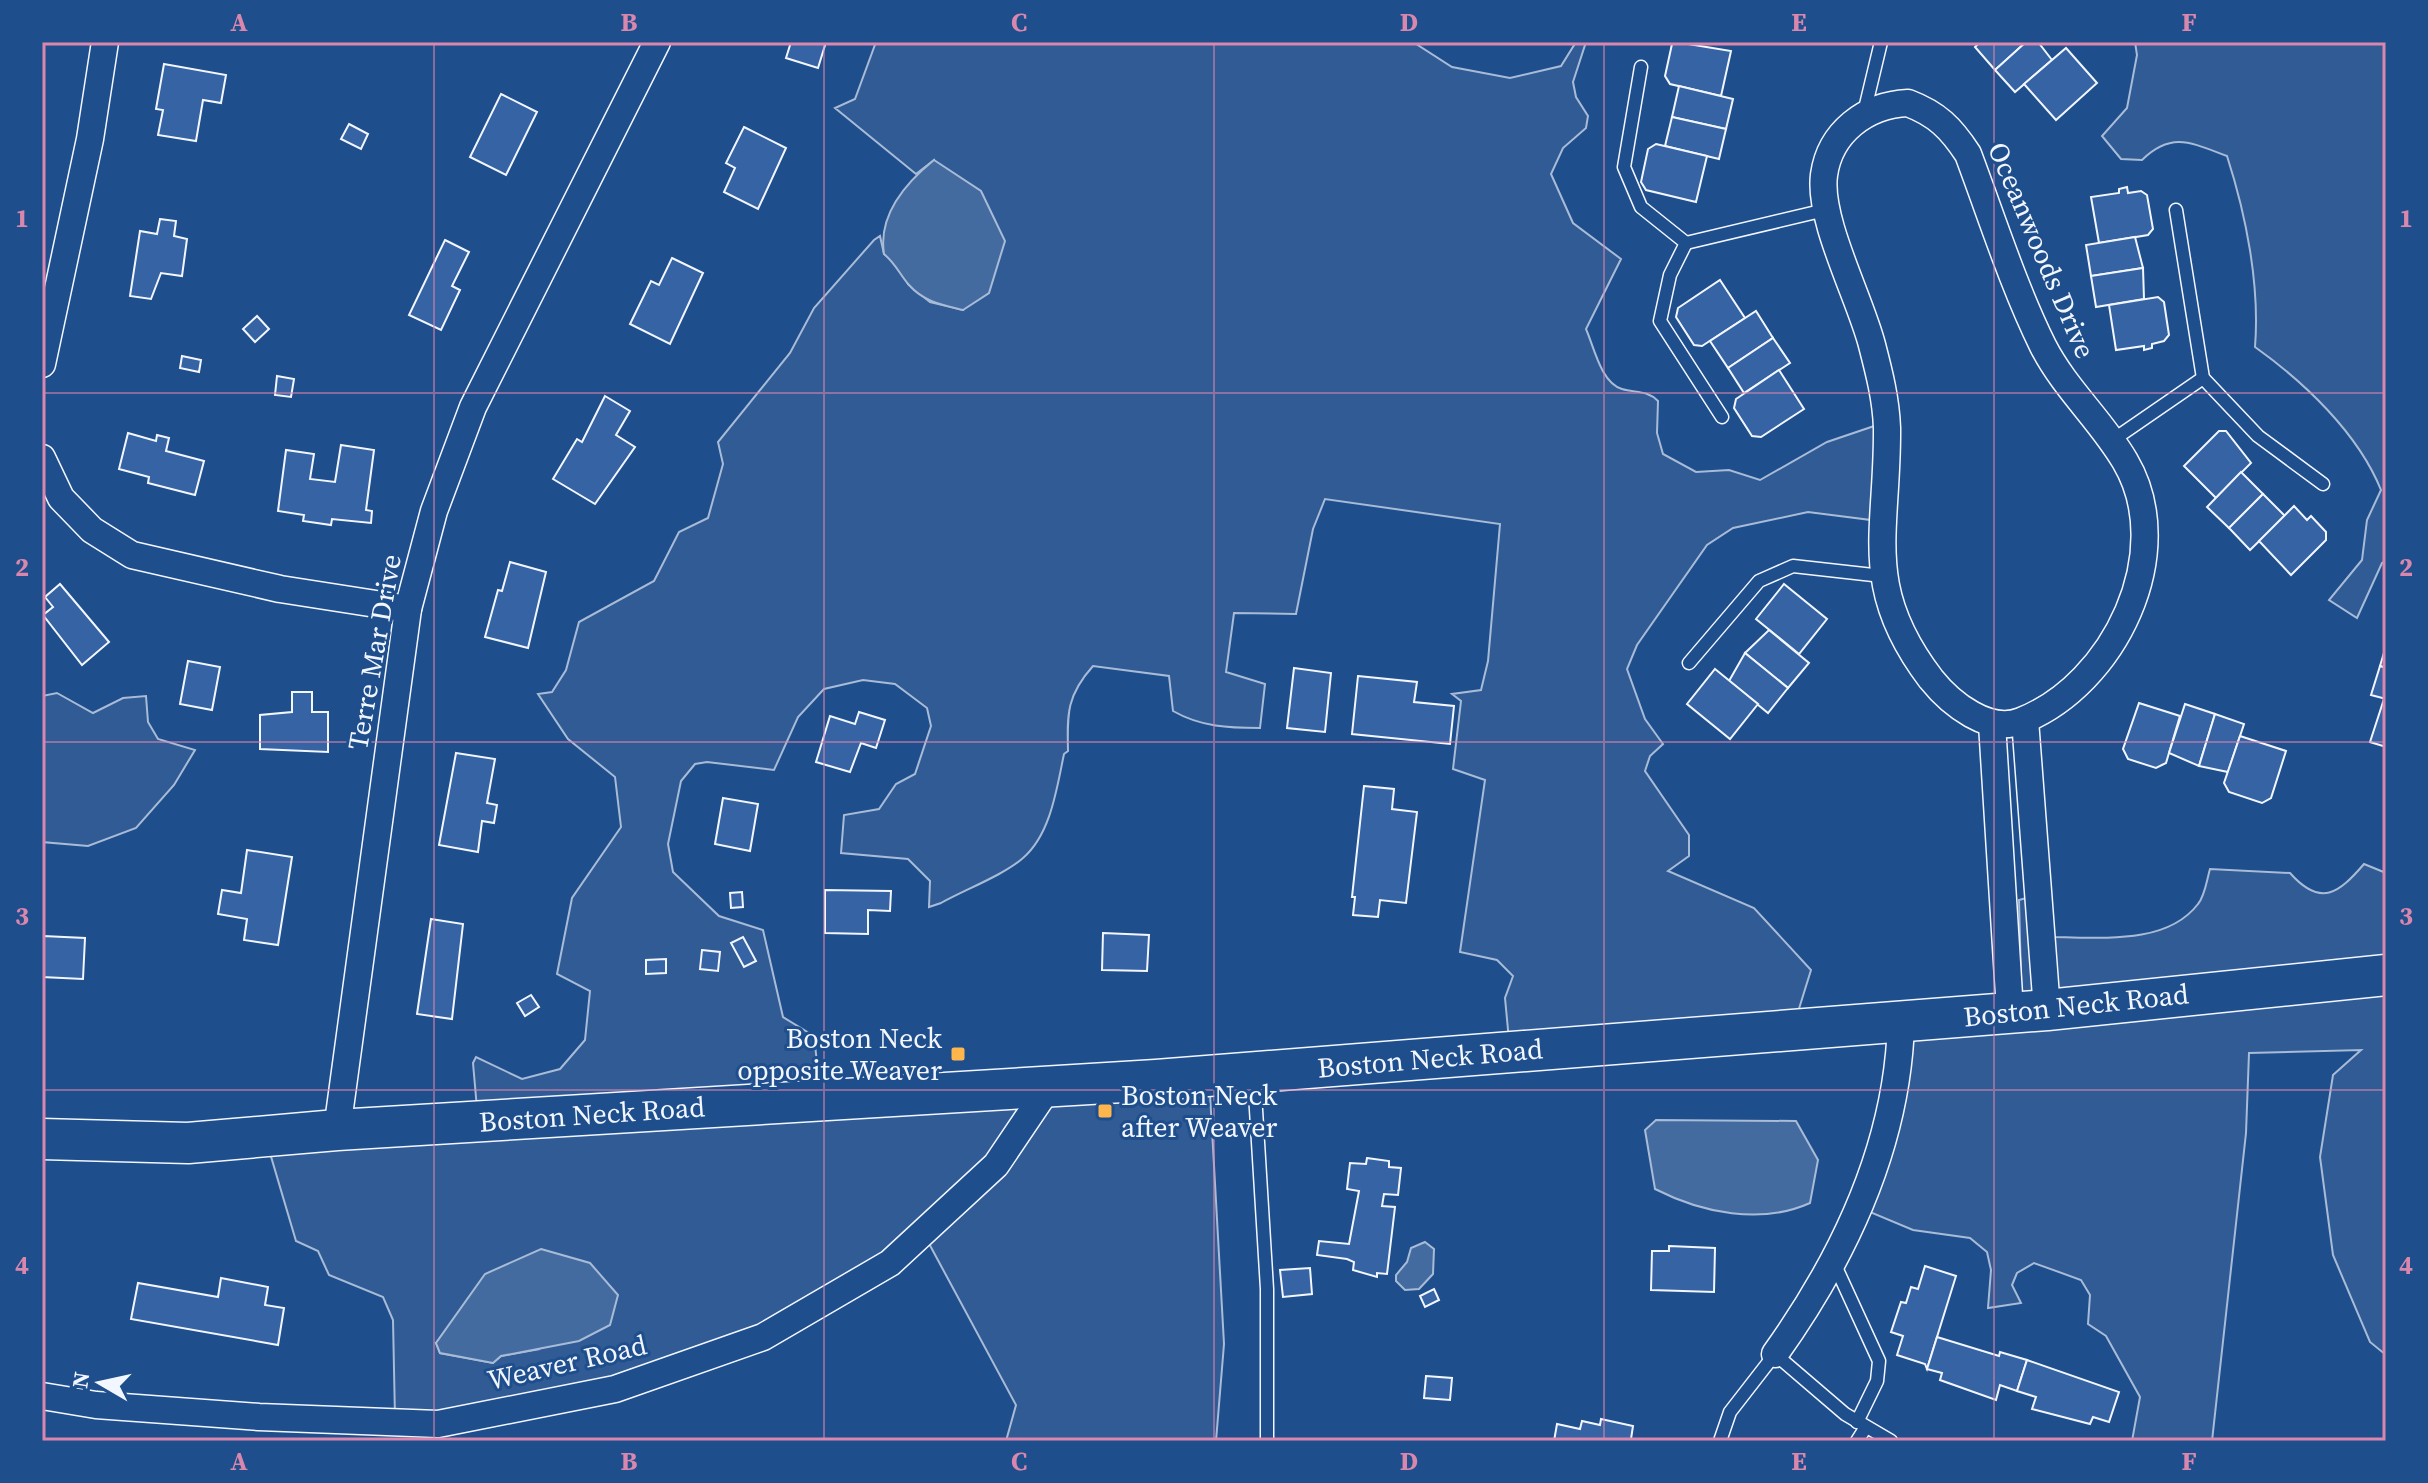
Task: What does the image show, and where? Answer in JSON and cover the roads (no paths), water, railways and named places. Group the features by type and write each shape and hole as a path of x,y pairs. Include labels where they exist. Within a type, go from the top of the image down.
{"main road":[{"name":"Boston Neck Road","path":"42,1139 188,1143 337,1130 1254,1072 1901,1022 2386,975"}],"street":[{"path":"42,364 90,139 105,42"},
{"name":"Terre Mar Drive","path":"337,1130 408,609 434,511 473,407 657,42"},
{"name":"Oceanwoods Drive","path":"1864,113 1878,107 1908,103 1935,113 1952,130 1968,154 2042,344 2062,380 2125,460 2139,498 2143,561 2136,595 2116,638 2081,681 2025,720 2008,726 1992,724"},
{"path":"1864,113 1834,146 1823,180 1825,210 1870,339 1884,395 1886,452 1880,552 1882,576 1901,632 1925,671 1962,708 1992,724 2005,899 2028,1011"},
{"path":"42,458 61,498 92,530 132,555 280,589 408,609"},
{"path":"2025,720 2038,896 2028,1011"},
{"path":"2005,899 2038,896"},
{"path":"1775,1354 1833,1262 1870,1182 1887,1130 1900,1070 1901,1022"},
{"name":"Weaver Road","path":"42,1396 96,1405 244,1416 438,1424 615,1389 763,1337 890,1263 996,1165 1050,1085"}],"lane":[{"path":"1864,113 1881,42"},
{"path":"1641,67 1624,167 1641,207 1686,243"},
{"path":"1686,243 1825,210"},
{"path":"2176,210 2203,378 2258,436 2323,484"},
{"path":"1686,243 1670,275 1660,321 1722,417"},
{"path":"2110,442 2203,378"},
{"path":"1689,663 1759,581 1793,566 1882,576"},
{"path":"1254,1072 1267,1289 1267,1441"},
{"path":"1833,1262 1879,1361 1877,1381 1857,1441"},
{"path":"1720,1441 1730,1412 1775,1354 1862,1424 1891,1441"}],"place":[{"name":"Boston Neck opposite Weaver","path":"958,1054"},
{"name":"Boston Neck after Weaver","path":"1105,1111"}]}
